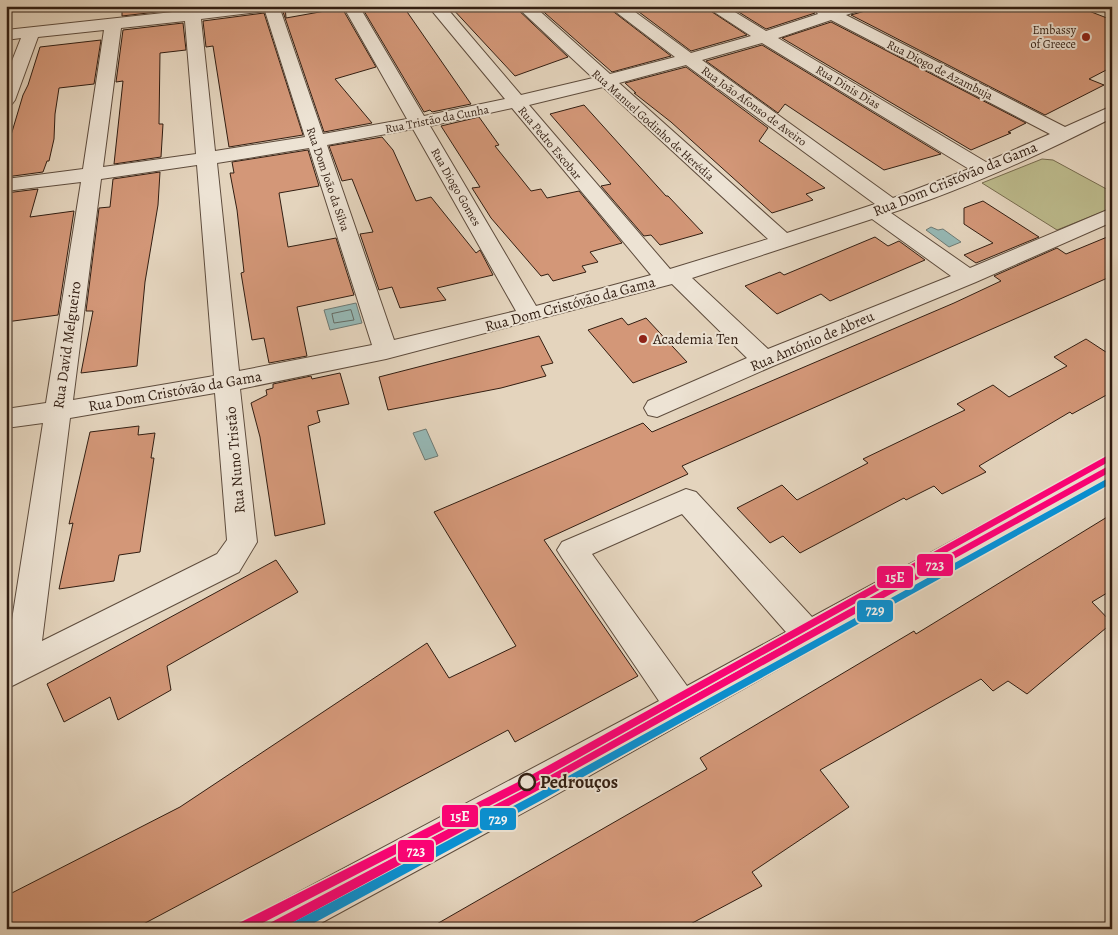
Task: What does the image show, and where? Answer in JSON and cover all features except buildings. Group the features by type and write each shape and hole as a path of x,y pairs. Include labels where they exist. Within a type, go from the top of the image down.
{"street":[{"path":"6,35 113,25 269,6"},
{"name":"Rua Dom João da Silva","path":"269,6 386,351"},
{"name":"Rua Diogo Gomes","path":"351,6 530,315"},
{"name":"Rua Pedro Escobar","path":"436,6 516,103 671,277 764,360"},
{"name":"Rua Manuel Godinho de Herédia","path":"524,6 604,81 784,242"},
{"name":"Rua João Afonso de Aveiro","path":"616,6 690,59 884,209"},
{"name":"Rua Dinis Dias","path":"713,6 983,169"},
{"name":"Rua Diogo de Azambuja","path":"816,6 1064,134"},
{"name":"Rua Tristão da Cunha","path":"6,185 207,160 419,123 516,103 690,59 765,37 858,6"},
{"name":"Rua Nuno Tristão","path":"14,670 228,563 242,542 192,16"},
{"name":"Rua David Melgueiro","path":"14,670 58,411 113,25"},
{"path":"6,100 31,33"},
{"name":"Rua Dom Cristóvão da Gama","path":"6,419 228,384 386,351 671,277 884,209 983,169 1112,111"},
{"path":"884,209 968,277"},
{"name":"Rua António de Abreu","path":"657,408 764,360 968,277 1112,214"},
{"path":"270,929 532,790 1112,467"},
{"path":"682,706 572,550 686,500 809,636"}],"shaded area":[{"path":"1042,159 1053,160 1112,192 1112,208 1057,230 982,183"}],"water":[{"path":"931,227 938,230 943,229 961,242 949,247 926,230"},
{"path":"356,303 362,323 330,330 324,310"},
{"path":"426,429 438,456 425,460 413,433"}],"transit line":[{"name":"15E","path":"239,929 527,782 1112,456"},
{"name":"723","path":"270,929 532,789 1112,467"},
{"name":"729","path":"292,929 537,798 1112,479"}],"place":[{"name":"Embassy of Greece","path":"1086,37"},
{"name":"Academia Ten","path":"643,339"},
{"name":"Pedrouços","path":"527,782"}]}
